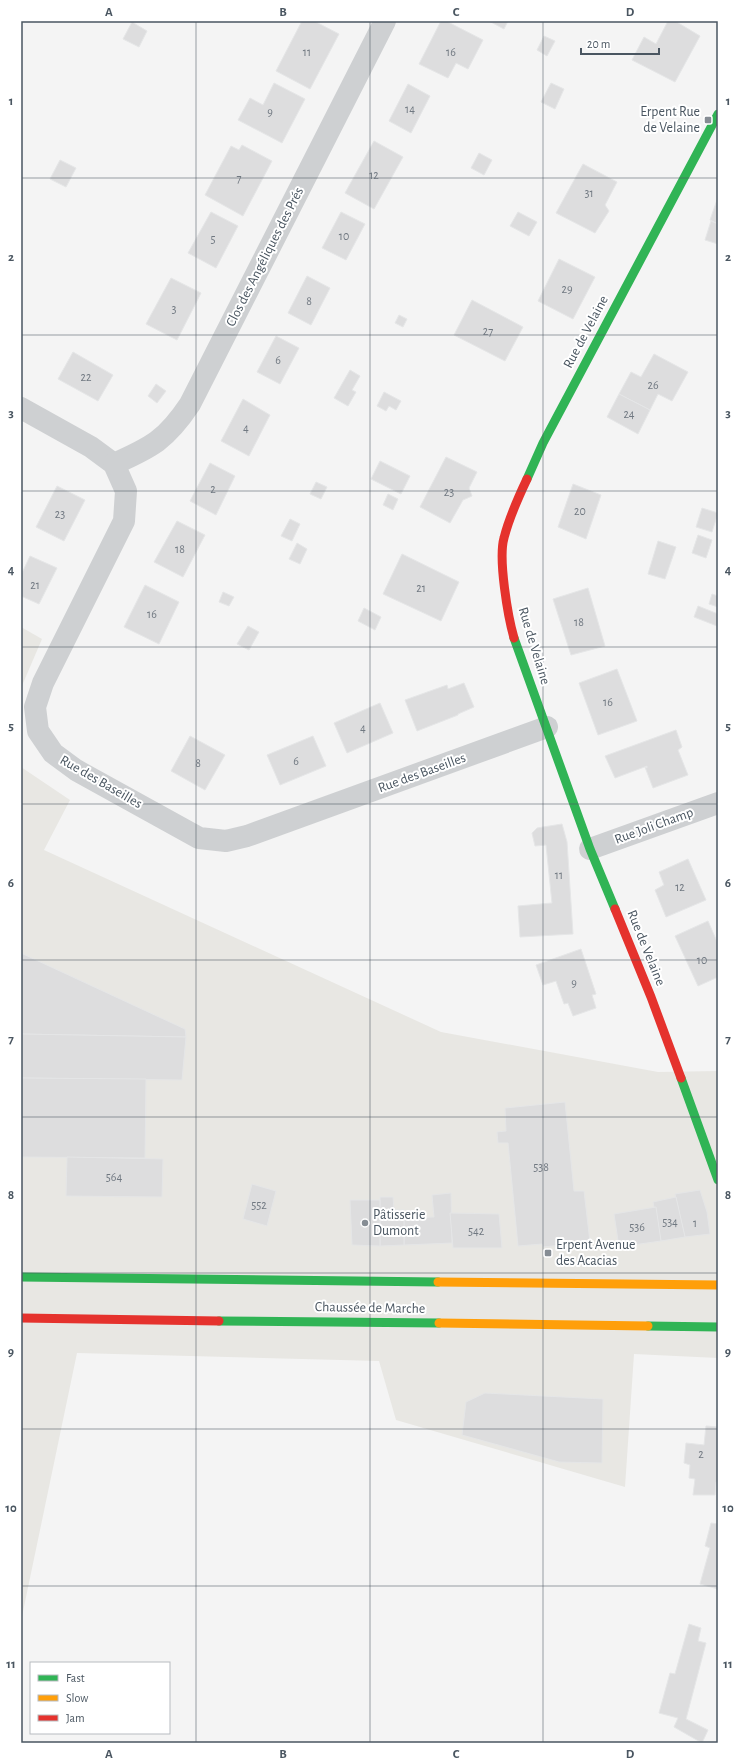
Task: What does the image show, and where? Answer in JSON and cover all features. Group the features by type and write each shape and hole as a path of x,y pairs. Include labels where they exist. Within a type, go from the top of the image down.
{"main road":[{"name":"Rue de Velaine","path":"718,114 543,442 514,505 503,540 503,574 510,625 525,672 547,727 590,849 651,997 718,1180"},
{"name":"Chaussée de Marche","path":"21,1277 718,1285"},
{"name":"Chaussée de Marche","path":"21,1318 718,1327"}],"street":[{"name":"Clos des Angéliques des Prés","path":"114,464 159,442 177,424 190,404 385,21"},
{"name":"Rue des Baseilles","path":"21,408 91,447 114,464 126,491 124,521 43,683 35,707 38,731 53,753 76,770 199,838 226,841 247,836 547,727"},
{"name":"Rue Joli Champ","path":"590,849 718,803"}],"shaded area":[{"path":"21,627 42,639 21,688"},
{"path":"21,767 70,800 44,850 441,1032 658,1072 718,1071 718,1358 634,1354 625,1487 396,1420 379,1361 77,1353 21,1621"}],"building":[{"path":"302,21 314,21 339,34 310,89 276,71"},
{"path":"441,21 446,21 483,40 468,69 456,63 448,78 419,64"},
{"path":"489,21 508,21 504,29"},
{"path":"668,21 675,21 700,36 675,82 632,60 644,37 656,44"},
{"path":"132,22 147,31 139,47 123,39"},
{"path":"544,36 555,41 547,56 537,50"},
{"path":"274,83 305,99 282,143 238,120 250,98 263,105"},
{"path":"551,83 564,89 555,109 541,102"},
{"path":"408,84 430,96 411,133 389,121"},
{"path":"374,141 403,157 374,209 345,193"},
{"path":"242,145 272,161 243,216 205,195 231,146 239,150"},
{"path":"479,153 492,160 484,175 471,168"},
{"path":"60,160 76,168 66,187 50,179"},
{"path":"583,164 617,182 605,205 609,211 595,233 556,213"},
{"path":"718,197 718,224 710,220"},
{"path":"211,212 238,226 216,268 188,253"},
{"path":"341,212 365,224 346,260 322,248"},
{"path":"518,212 537,222 529,236 510,226"},
{"path":"711,221 718,224 718,244 705,240"},
{"path":"559,259 595,277 573,319 538,301"},
{"path":"307,276 330,288 311,325 288,313"},
{"path":"171,278 201,293 177,340 146,324"},
{"path":"472,300 523,327 505,361 454,335"},
{"path":"399,315 407,319 403,327 395,323"},
{"path":"276,336 299,348 280,384 257,372"},
{"path":"73,352 113,375 98,401 58,379"},
{"path":"654,354 688,372 672,401 658,394 650,410 619,394 631,372 641,377"},
{"path":"350,370 360,376 352,390 356,392 348,406 334,398"},
{"path":"156,384 166,391 157,403 148,396"},
{"path":"384,392 401,401 396,410 389,406 386,411 377,406"},
{"path":"619,394 650,410 638,434 607,417"},
{"path":"243,399 270,415 249,456 221,441"},
{"path":"446,457 477,472 469,488 472,496 463,500 450,523 420,507"},
{"path":"380,461 410,476 401,494 371,479"},
{"path":"210,463 235,476 216,515 190,501"},
{"path":"316,482 327,487 321,499 310,494"},
{"path":"573,484 601,495 586,539 558,527"},
{"path":"57,486 85,500 64,541 36,527"},
{"path":"388,494 398,499 393,510 383,505"},
{"path":"702,508 718,513 712,532 696,527"},
{"path":"290,519 300,524 292,541 281,536"},
{"path":"177,521 205,535 183,577 154,562"},
{"path":"698,535 712,540 706,558 692,553"},
{"path":"658,541 676,547 665,579 648,574"},
{"path":"297,543 307,549 300,564 289,559"},
{"path":"402,554 459,582 441,621 383,594"},
{"path":"30,556 57,568 39,604 21,596 21,575"},
{"path":"145,585 179,602 159,644 124,627"},
{"path":"588,588 605,646 571,655 553,599"},
{"path":"223,592 234,597 229,606 219,602"},
{"path":"712,594 718,596 718,607 709,604"},
{"path":"698,606 718,614 717,626 694,617"},
{"path":"364,608 381,617 375,630 358,621"},
{"path":"248,626 259,632 249,650 237,644"},
{"path":"617,669 637,721 598,735 579,683"},
{"path":"464,683 474,707 417,731 405,700 447,685 448,689"},
{"path":"380,703 393,733 347,753 334,723"},
{"path":"676,730 682,747 678,750 688,775 653,788 645,767 647,768 647,766 615,778 605,756"},
{"path":"190,736 225,755 205,790 171,771"},
{"path":"313,736 326,766 280,785 267,755"},
{"path":"562,824 567,842 573,934 520,937 518,906 552,903 546,845 535,846 532,833 537,828"},
{"path":"688,859 706,900 666,917 655,890 664,885 659,872"},
{"path":"708,921 718,944 718,977 698,986 675,936"},
{"path":"581,949 596,994 592,995 596,1008 573,1016 568,1003 564,1004 556,981 543,985 536,965"},
{"path":"21,953 185,1029 186,1037 21,1034"},
{"path":"21,1034 186,1037 182,1080 21,1078"},
{"path":"21,1078 146,1079 145,1158 21,1157"},
{"path":"565,1102 574,1191 584,1191 590,1242 543,1247 542,1244 518,1246 508,1143 498,1143 497,1132 506,1131 505,1108"},
{"path":"67,1157 163,1159 162,1197 66,1196"},
{"path":"252,1184 276,1191 267,1226 243,1219"},
{"path":"700,1190 707,1212 710,1234 685,1237 675,1194"},
{"path":"451,1193 452,1243 404,1245 404,1218 434,1217 432,1195"},
{"path":"380,1197 393,1197 394,1210 404,1210 404,1245 380,1246"},
{"path":"676,1197 685,1237 661,1241 653,1202"},
{"name":"Pâtisserie Dumont","path":"350,1200 380,1200 380,1246 352,1245"},
{"path":"656,1207 661,1241 619,1247 614,1214"},
{"path":"450,1213 499,1214 502,1248 453,1248"},
{"path":"485,1393 603,1399 602,1463 559,1462 462,1435 466,1402"},
{"path":"706,1426 718,1427 718,1481 716,1482 715,1495 693,1495 695,1479 689,1478 690,1465 684,1463 686,1443 704,1445"},
{"path":"711,1523 718,1524 718,1589 700,1584 710,1548 705,1546"},
{"path":"689,1624 701,1628 698,1641 706,1643 686,1719 708,1730 702,1743 674,1727 678,1718 659,1713 670,1673 675,1674"}],"traffic: fast":[{"path":"527,479 543,443 718,114"},
{"path":"514,638 590,849 615,909"},
{"path":"681,1078 718,1180"},
{"path":"21,1277 438,1282"},
{"path":"219,1321 439,1323"},
{"path":"648,1326 718,1327"}],"traffic: slow":[{"path":"438,1282 718,1285"},
{"path":"439,1323 648,1326"}],"traffic: jam":[{"path":"514,638 504,588 502,547 511,516 527,479"},
{"path":"615,909 651,997 681,1078"},
{"path":"21,1318 219,1321"}],"place":[{"name":"Erpent Rue de Velaine","path":"708,120"},
{"name":"Pâtisserie Dumont","path":"365,1223"},
{"name":"Erpent Avenue des Acacias","path":"548,1253"}]}
